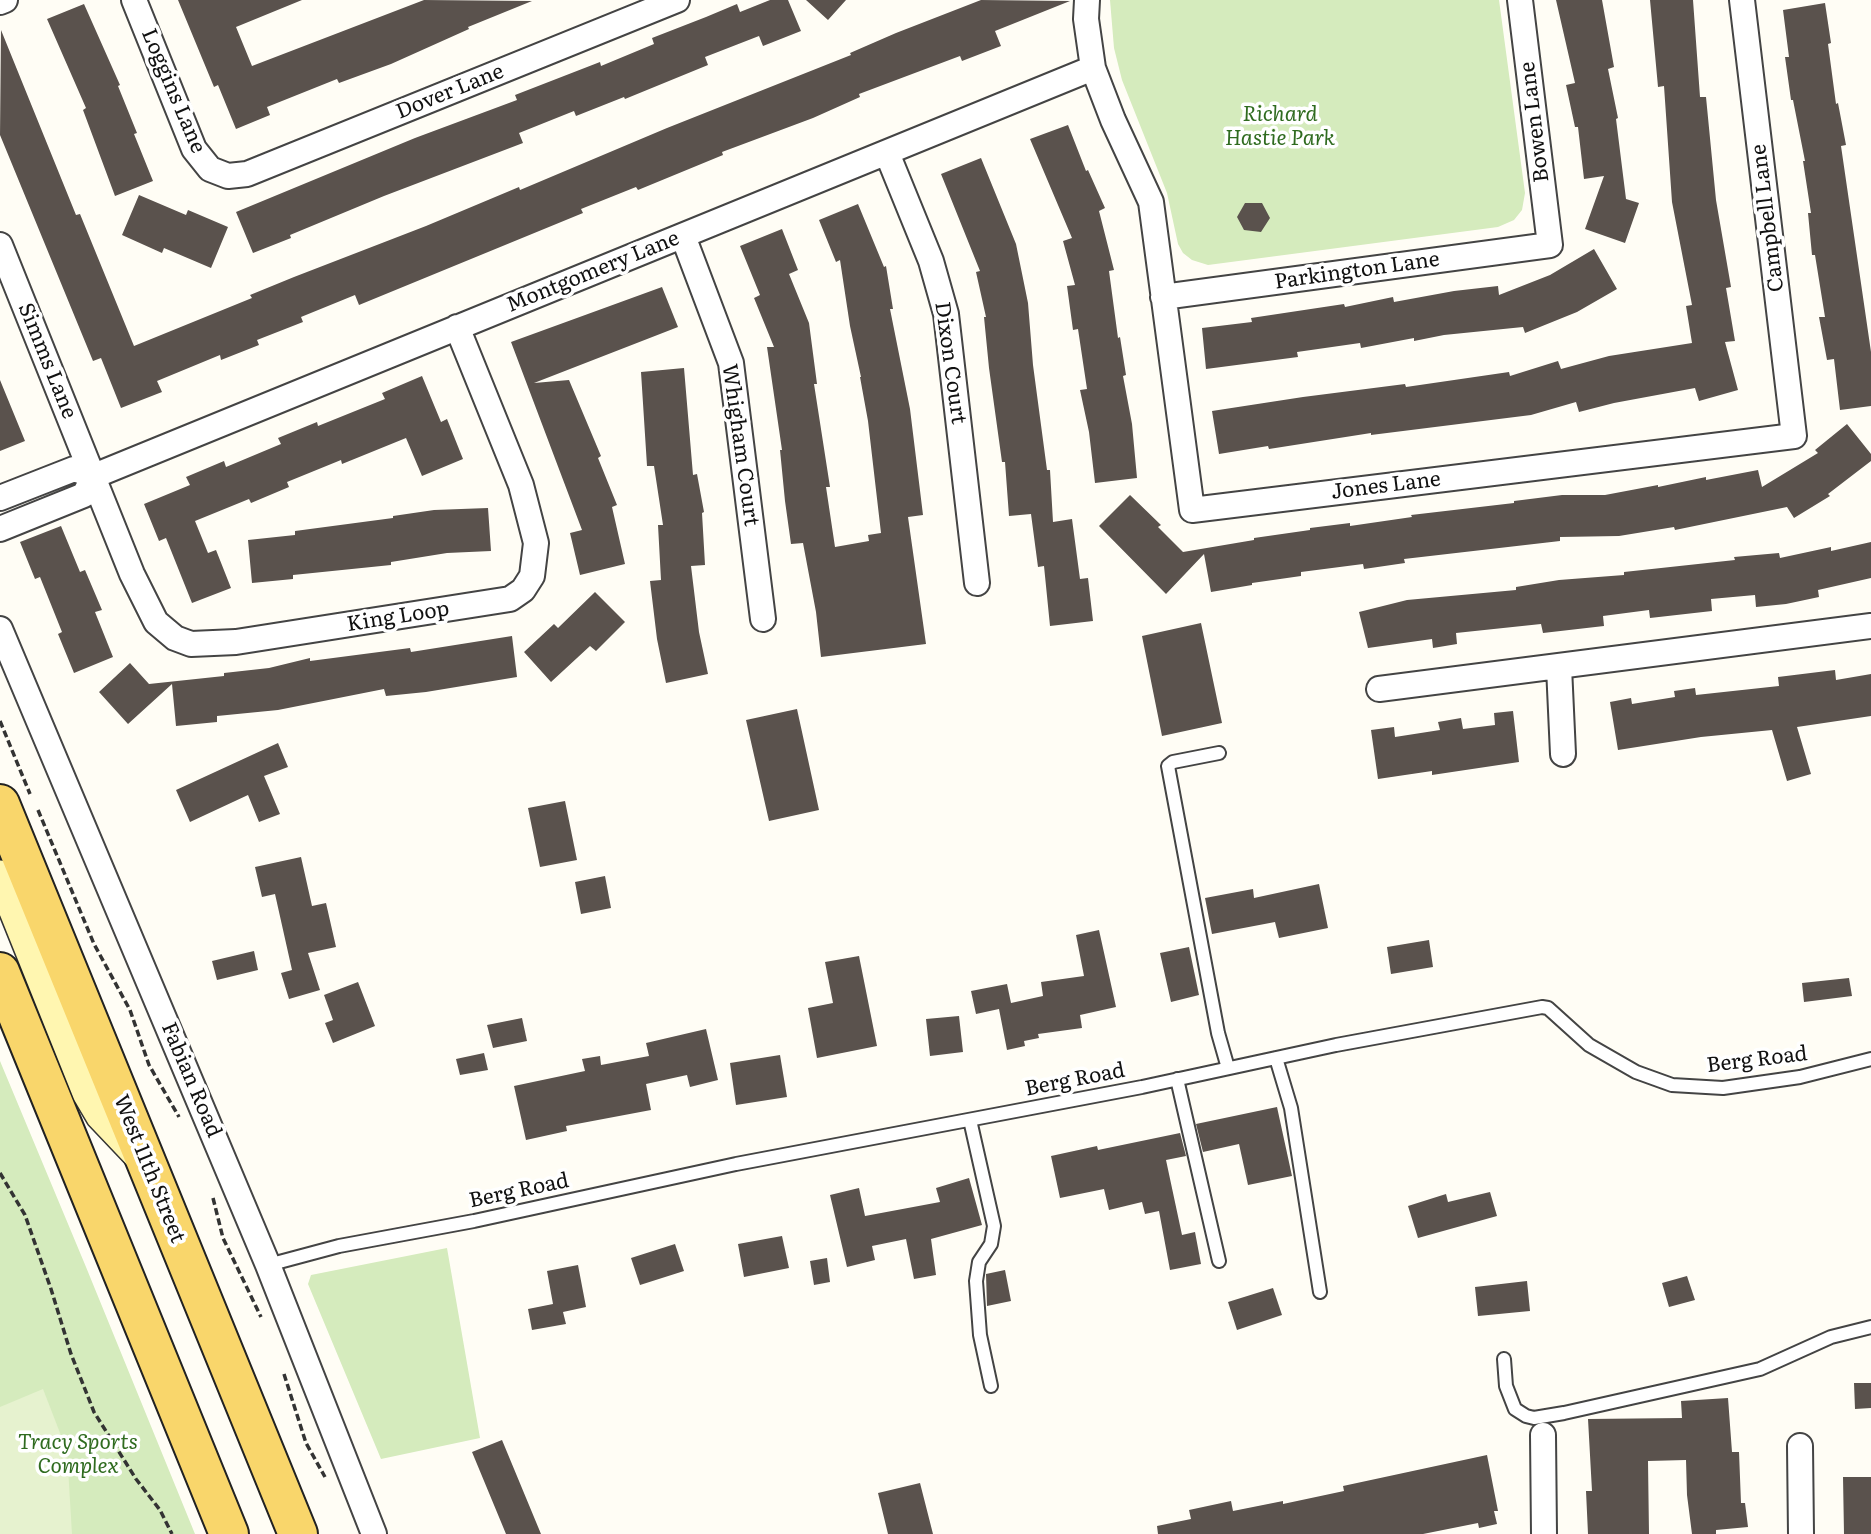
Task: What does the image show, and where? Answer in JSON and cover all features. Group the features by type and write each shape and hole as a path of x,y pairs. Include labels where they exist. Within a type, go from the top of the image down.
{"main road":[{"name":"West 11th Street","path":"23,803 144,1156 298,1534"},
{"path":"0,972 229,1534"}],"street":[{"path":"0,2 5,0"},
{"name":"Loggins Lane","path":"134,0 194,149 210,169 222,174"},
{"name":"Dover Lane","path":"222,174 247,174 677,0"},
{"path":"1087,0 1086,19 1093,68 1113,120 1151,202 1163,297"},
{"name":"Bowen Lane","path":"1520,0 1550,245"},
{"name":"Campbell Lane","path":"1742,0 1794,436"},
{"name":"Montgomery Lane","path":"0,529 84,495 94,477 1093,68"},
{"name":"Dixon Court","path":"887,152 931,261 946,314 977,583"},
{"name":"Whigham Court","path":"683,236 731,363 763,619"},
{"name":"Simms Lane","path":"0,245 94,477"},
{"name":"Parkington Lane","path":"1163,297 1550,245"},
{"name":"Jones Lane","path":"1163,297 1192,510 1794,436"},
{"name":"King Loop","path":"94,477 132,574 156,622 174,638 191,644 236,642 510,599 523,590 532,576 536,543 520,485 457,327"},
{"name":"Montgomery Lane","path":"0,498 74,470 94,477"},
{"path":"1379,689 1871,626"},
{"name":"Fabian Road","path":"0,629 268,1265 374,1534"},
{"path":"1559,667 1563,754"},
{"path":"0,878 16,908 90,1092 103,1114 144,1156"},
{"path":"1543,1435 1544,1534"},
{"path":"1800,1446 1801,1534"}],"lane":[{"path":"1219,753 1173,762 1168,766 1218,1033 1228,1068"},
{"name":"Berg Road","path":"268,1265 339,1246 474,1221 736,1164 1542,1007 1548,1008 1589,1045 1636,1072 1672,1085 1723,1088 1800,1077 1871,1059"},
{"path":"1276,1058 1291,1108 1320,1292"},
{"path":"1177,1079 1219,1261"},
{"path":"970,1119 994,1226 991,1244 979,1262 976,1281 980,1335 991,1386"},
{"path":"1504,1359 1506,1386 1515,1409 1534,1418 1760,1369 1831,1337 1871,1327"}],"path":[{"path":"0,721 23,803 130,1010 149,1065 182,1123"},
{"path":"0,1173 25,1215 71,1354 94,1412 136,1479 160,1510 172,1534"},
{"path":"213,1198 223,1238 263,1320 264,1312"}],"green space":[{"name":"Richard Hastie Park","path":"1110,0 1499,0 1525,193 1522,210 1514,220 1498,227 1208,265 1192,260 1183,253 1178,244 1167,193 1122,80 1114,48"},
{"name":"Tracy Sports Complex","path":"0,1061 86,1267 195,1534 0,1534"},
{"path":"447,1248 480,1438 381,1459 308,1284 311,1275"},
{"path":"43,1389 67,1451 72,1534 0,1534 0,1407"}],"building":[{"path":"178,0 302,0 236,27 252,66 424,0 532,1 468,27 469,29 391,64 339,83 337,79 267,107 270,115 236,129 218,85 214,87"},
{"path":"770,0 788,0 801,31 763,46 759,36 705,57 708,65 625,99 624,97 576,116 574,111 519,133 523,143 384,196 253,253 236,212 415,138 517,100 515,95 600,62 601,66 654,44 652,38 737,4 740,12"},
{"path":"806,0 846,0 828,20"},
{"path":"981,0 1070,1 995,31 1001,46 962,61 960,56 859,94 860,97 813,118 722,152 723,155 638,190 636,187 581,209 583,213 359,305 355,295 301,317 303,322 257,340 259,345 221,360 220,355 157,381 162,392 121,408 101,358 93,361 0,135 1,30 76,215 80,214 134,346 252,298 250,295 294,277 519,187 520,190"},
{"path":"1556,0 1602,0 1614,67 1608,69 1618,118 1626,199 1639,203 1625,243 1585,229 1604,176 1584,179 1578,127 1575,127 1566,85 1575,83"},
{"path":"1650,0 1693,0 1700,97 1706,97 1716,200 1731,287 1726,288 1735,341 1725,342 1738,390 1699,401 1695,388 1579,412 1576,402 1531,415 1219,454 1212,411 1405,384 1406,387 1509,372 1510,376 1558,361 1561,369 1609,356 1692,343 1686,306 1692,305 1672,202 1664,86 1658,87"},
{"path":"1825,3 1836,104 1838,103 1846,145 1841,146 1871,352 1871,406 1840,410 1834,359 1827,360 1819,317 1825,317 1815,255 1812,255 1808,213 1811,213 1805,161 1791,100 1785,57 1789,57 1783,10"},
{"path":"84,4 120,85 118,86 137,133 134,134 153,181 115,196 83,110 86,108 47,19"},
{"path":"1068,125 1086,171 1088,170 1105,208 1099,211 1114,270 1109,271 1126,375 1123,376 1132,424 1137,478 1095,483 1089,432 1080,390 1087,389 1078,329 1073,330 1067,286 1075,285 1063,241 1072,238 1030,139"},
{"path":"981,158 1016,244 1028,303 1033,365 1047,470 1050,470 1053,522 1072,519 1080,579 1088,578 1093,621 1050,626 1044,566 1038,567 1031,514 1009,516 1005,462 1002,462 989,368 986,317 976,272 980,271 941,174"},
{"path":"139,195 186,215 188,210 228,227 211,268 164,248 162,253 122,235"},
{"path":"1245,203 1262,203 1270,218 1261,232 1244,230 1237,217"},
{"path":"858,204 884,267 886,266 893,309 890,309 910,409 923,515 908,517 926,644 821,657 803,543 791,544 782,450 767,347 774,347 754,298 760,295 740,246 782,229 798,270 789,274 809,323 835,547 869,541 868,535 881,533 868,421 840,260 836,262 819,220"},
{"path":"1594,249 1617,289 1577,312 1525,333 1523,327 1444,335 1414,341 1414,338 1361,348 1360,343 1297,352 1298,357 1206,369 1202,328 1252,322 1251,318 1344,304 1345,307 1393,297 1394,302 1498,286 1499,295 1550,275"},
{"path":"662,287 678,327 534,383 569,380 601,456 598,458 617,505 612,507 625,564 580,575 570,533 582,530 511,342"},
{"path":"684,368 693,475 697,474 704,512 705,565 691,566 699,632 708,674 666,683 650,581 661,580 658,525 663,525 654,466 647,466 641,372"},
{"path":"422,376 441,422 447,419 463,459 422,476 406,438 342,464 341,460 287,482 289,487 251,503 249,499 195,521 208,553 216,550 231,588 192,603 166,538 159,541 144,504 190,485 186,477 224,461 226,467 281,444 278,438 317,422 318,426 385,399 382,393"},
{"path":"0,380 25,441 0,451"},
{"path":"1847,424 1871,454 1871,461 1828,494 1830,496 1794,518 1787,507 1675,530 1674,527 1619,536 1560,537 1560,541 1404,559 1405,563 1364,569 1363,564 1301,572 1301,576 1211,592 1204,554 1166,594 1099,526 1130,495 1161,525 1158,527 1183,552 1310,528 1350,523 1350,526 1562,495 1605,495 1758,470 1762,487 1818,453 1815,450"},
{"path":"488,508 491,551 447,553 391,562 391,565 293,575 293,579 252,583 248,540 295,535 295,531 434,510"},
{"path":"61,526 80,572 85,570 102,610 95,612 113,657 74,673 58,634 62,632 40,577 35,579 20,542"},
{"path":"1871,542 1871,578 1818,590 1819,597 1786,604 1756,607 1755,595 1711,599 1712,611 1650,618 1649,610 1603,616 1604,626 1543,633 1541,624 1456,633 1457,644 1433,648 1432,639 1368,648 1359,612 1407,600 1516,590 1516,587 1559,580 1624,575 1624,572 1735,560 1734,557 1779,553 1780,558"},
{"path":"595,592 625,622 596,651 590,646 551,682 524,652 554,624 558,628"},
{"path":"1201,623 1222,723 1162,736 1142,636"},
{"path":"512,636 517,677 386,696 384,689 278,710 217,716 217,722 176,726 172,684 128,724 99,692 130,663 149,684 224,676 224,673 269,668 310,658 310,661 410,648 411,652"},
{"path":"1835,670 1836,680 1871,674 1871,716 1797,727 1811,774 1787,781 1772,730 1701,737 1618,750 1610,702 1631,698 1632,704 1675,697 1674,691 1695,688 1696,695 1779,686 1778,677"},
{"path":"797,709 819,810 769,821 746,720"},
{"path":"1513,711 1519,762 1432,775 1432,771 1378,779 1371,730 1394,727 1395,737 1440,730 1438,722 1461,718 1463,729 1495,725 1494,713"},
{"path":"278,743 288,767 264,776 280,814 259,822 248,795 190,822 176,790"},
{"path":"565,801 577,860 540,867 528,808"},
{"path":"301,857 312,906 326,903 336,947 308,953 320,990 289,999 281,973 292,970 275,894 262,897 255,867"},
{"path":"605,876 611,908 581,914 575,882"},
{"path":"1319,884 1328,928 1279,938 1275,922 1212,934 1205,898 1253,889 1254,898"},
{"path":"1099,930 1116,1007 1080,1015 1082,1028 1038,1034 1039,1038 1024,1041 1025,1046 1007,1050 999,1009 976,1014 971,991 1007,984 1011,1003 1043,996 1041,982 1084,976 1076,935"},
{"path":"1429,940 1433,967 1391,974 1387,947"},
{"path":"1189,947 1199,995 1171,1002 1160,953"},
{"path":"254,951 258,970 217,980 212,961"},
{"path":"859,956 877,1046 817,1058 808,1008 833,1003 825,962"},
{"path":"1849,978 1852,996 1804,1002 1802,983"},
{"path":"358,982 375,1026 333,1043 325,1023 333,1020 324,995"},
{"path":"959,1016 963,1052 930,1056 926,1019"},
{"path":"522,1018 527,1041 493,1048 487,1025"},
{"path":"706,1029 718,1080 690,1087 687,1075 646,1084 651,1110 566,1126 567,1131 526,1140 514,1086 585,1071 582,1059 600,1056 601,1065 649,1056 646,1043"},
{"path":"484,1053 488,1070 460,1075 456,1059"},
{"path":"780,1055 787,1097 736,1105 730,1063"},
{"path":"1277,1107 1292,1176 1248,1185 1239,1144 1203,1152 1196,1124"},
{"path":"1180,1133 1186,1156 1166,1160 1182,1235 1195,1232 1201,1264 1170,1270 1159,1211 1145,1214 1142,1202 1109,1210 1104,1189 1060,1198 1051,1156 1097,1146 1098,1150"},
{"path":"969,1178 982,1225 931,1239 936,1275 914,1279 906,1239 872,1246 875,1260 847,1267 830,1195 859,1188 865,1216 940,1202 936,1188"},
{"path":"1490,1192 1497,1216 1418,1238 1408,1206 1446,1194 1448,1202"},
{"path":"782,1236 789,1268 744,1277 738,1244"},
{"path":"675,1244 684,1271 640,1285 631,1258"},
{"path":"827,1258 830,1282 814,1285 810,1261"},
{"path":"578,1265 586,1307 563,1312 566,1324 532,1330 528,1309 553,1304 547,1271"},
{"path":"1005,1270 1011,1301 987,1306 986,1274"},
{"path":"1687,1276 1695,1300 1669,1307 1662,1283"},
{"path":"1527,1281 1530,1311 1478,1316 1475,1287"},
{"path":"1273,1288 1282,1315 1237,1330 1228,1302"},
{"path":"1854,1383 1871,1383 1871,1408 1855,1409"},
{"path":"1728,1398 1732,1452 1739,1452 1741,1503 1745,1503 1748,1527 1716,1530 1716,1534 1692,1534 1686,1460 1648,1461 1649,1534 1588,1534 1586,1491 1592,1491 1588,1419 1682,1418 1681,1401"},
{"path":"502,1440 541,1534 506,1534 472,1452"},
{"path":"1487,1455 1498,1511 1494,1511 1497,1524 1479,1528 1478,1523 1423,1534 1158,1534 1157,1526 1191,1519 1189,1510 1231,1501 1233,1511 1283,1501 1283,1504 1344,1491 1343,1486"},
{"path":"1843,1477 1871,1477 1871,1534 1844,1534"},
{"path":"920,1483 933,1534 888,1534 878,1493"}]}
